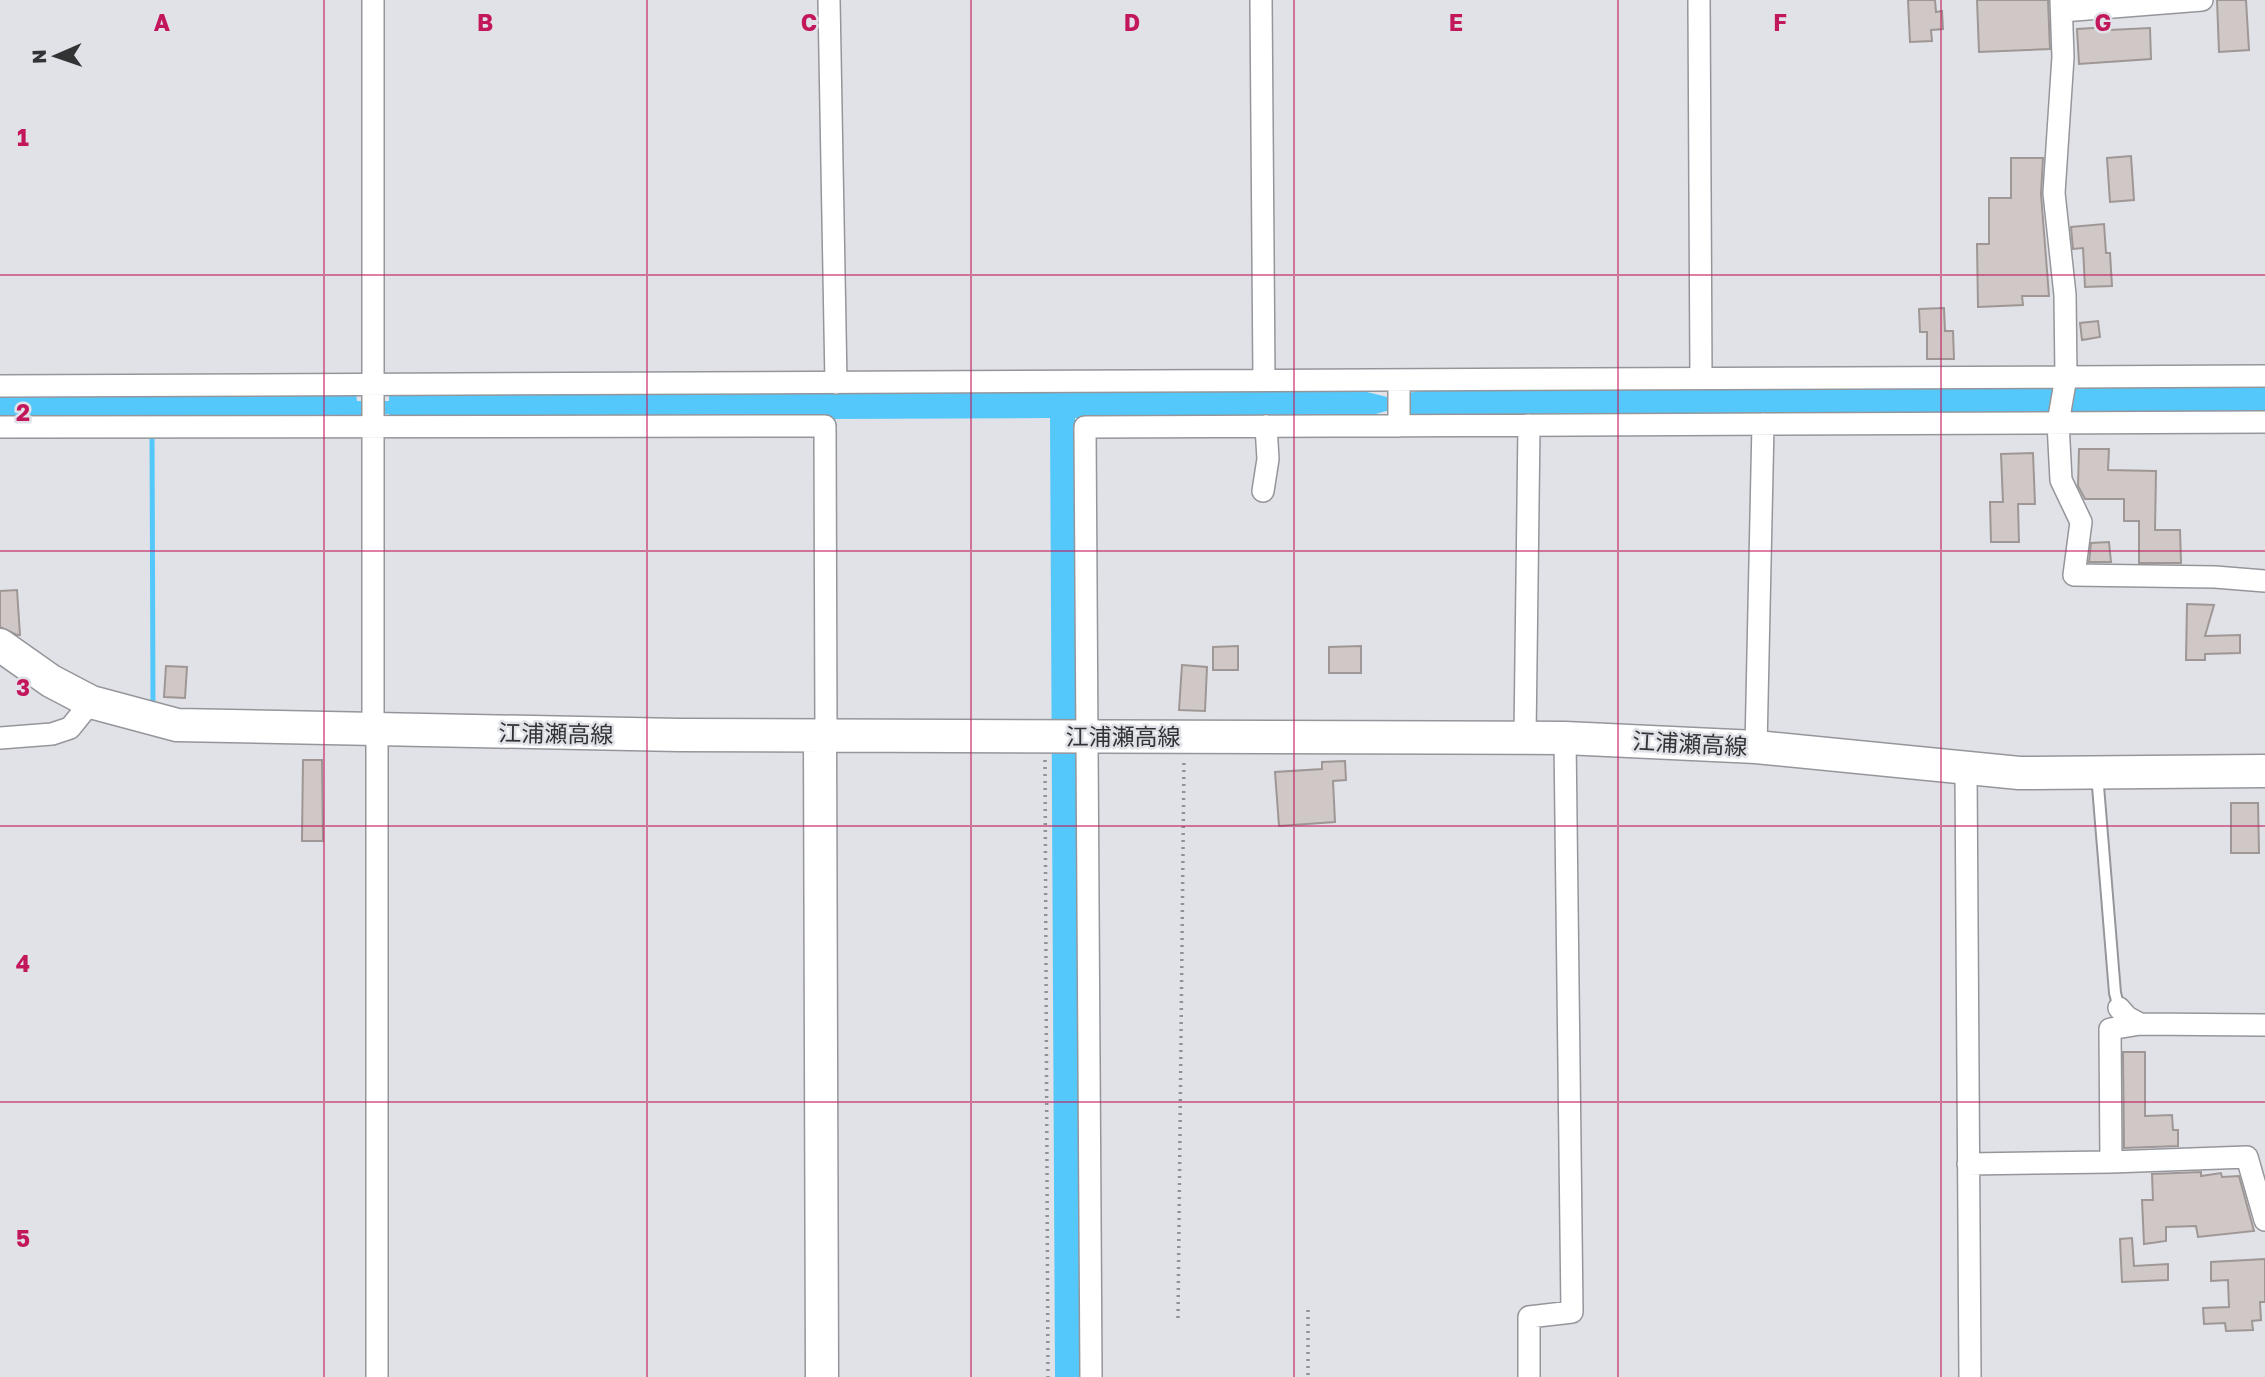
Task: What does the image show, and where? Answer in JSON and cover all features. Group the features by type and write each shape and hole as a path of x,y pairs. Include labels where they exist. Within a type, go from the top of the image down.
{"main road":[{"name":"江浦瀬高線","path":"0,645 51,681 91,702 177,725 823,736 1046,743 1083,736 1525,737 1756,747 1966,770 2097,773 2265,771"},
{"path":"822,1377 823,736"}],"street":[{"path":"373,0 372,424 377,1377"},
{"path":"830,0 836,383"},
{"path":"1261,0 1264,380"},
{"path":"1699,0 1701,377"},
{"path":"2202,0 2062,5 2063,57 2054,193 2065,295 2066,377 2058,423 2061,480 2081,522 2074,575 2215,577 2265,581"},
{"path":"1091,1377 1083,736 1085,427 1266,426 1399,403 1701,377 2265,376"},
{"path":"0,386 372,390 1264,380 1529,425 2265,422"},
{"path":"0,427 372,424 825,426 823,736"},
{"path":"1756,747 1763,424"},
{"path":"1525,737 1529,425"},
{"path":"1263,491 1268,459 1266,426"},
{"path":"0,738 52,734 70,728 91,702"},
{"path":"1529,1377 1529,1317 1572,1312 1566,738"},
{"path":"1966,770 1970,1377"},
{"path":"2119,1008 2127,1017 2140,1024"},
{"path":"2111,1162 2110,1029 2140,1024 2265,1025"},
{"path":"1968,1164 2246,1157 2265,1220"}],"lane":[{"path":"2097,773 2115,993 2119,1008"}],"path":[{"path":"1046,743 1048,1377"},
{"path":"1178,1318 1184,750"},
{"path":"1308,1310 1308,1377"}],"water":[{"path":"2265,386 2265,412 1427,416 1386,411 1369,416 1075,418 1081,1377 1055,1377 1050,418 389,421 389,414 357,415 356,420 0,420 0,395 356,392 357,401 389,401 389,392 1367,392 1387,397 1425,390"}],"building":[{"path":"1908,0 1935,0 1936,12 1942,11 1943,29 1931,30 1932,41 1910,42"},
{"path":"1977,0 2048,0 2050,49 1979,52"},
{"path":"2217,0 2246,0 2249,50 2219,52"},
{"path":"2109,27 2109,30 2150,28 2151,59 2079,64 2077,29"},
{"path":"2131,156 2134,200 2110,202 2107,158"},
{"path":"2011,158 2043,158 2041,194 2049,296 2022,296 2023,305 1978,307 1977,244 1989,244 1989,198 2011,198"},
{"path":"2104,224 2106,253 2110,253 2112,286 2085,287 2083,248 2073,249 2071,227"},
{"path":"1944,308 1945,331 1953,331 1954,359 1927,359 1927,332 1920,332 1919,309"},
{"path":"2098,321 2100,337 2082,340 2080,323"},
{"path":"2079,449 2109,449 2108,470 2156,471 2155,530 2180,530 2181,563 2139,563 2139,521 2124,521 2124,499 2085,499 2078,486"},
{"path":"2033,453 2035,504 2018,504 2019,542 1991,542 1990,502 2003,502 2001,454"},
{"path":"2109,542 2111,562 2089,562 2091,543"},
{"path":"17,590 20,635 0,627 0,591"},
{"path":"2187,604 2214,605 2205,636 2240,635 2240,653 2205,654 2205,660 2186,660"},
{"path":"1238,646 1238,670 1213,670 1213,647"},
{"path":"1361,646 1361,673 1329,673 1329,647"},
{"path":"1182,665 1207,667 1205,711 1179,710"},
{"path":"166,666 187,667 185,698 164,697"},
{"path":"303,760 322,760 323,841 302,841"},
{"path":"1345,761 1346,780 1333,781 1335,822 1279,826 1275,772 1322,769 1322,762"},
{"path":"2231,803 2258,803 2259,853 2231,853"},
{"path":"2123,1052 2145,1052 2145,1116 2172,1115 2173,1130 2178,1130 2178,1146 2124,1148"},
{"path":"2201,1172 2201,1176 2221,1173 2222,1177 2239,1176 2254,1231 2198,1237 2196,1226 2166,1227 2166,1241 2144,1244 2142,1200 2153,1200 2152,1174"},
{"path":"2132,1238 2134,1266 2168,1264 2168,1280 2122,1282 2120,1239"},
{"path":"2265,1259 2265,1302 2260,1302 2261,1320 2252,1321 2253,1330 2226,1331 2225,1323 2204,1324 2203,1308 2229,1307 2228,1280 2211,1281 2211,1262"}],"waterway":[{"path":"152,433 153,703"}]}
